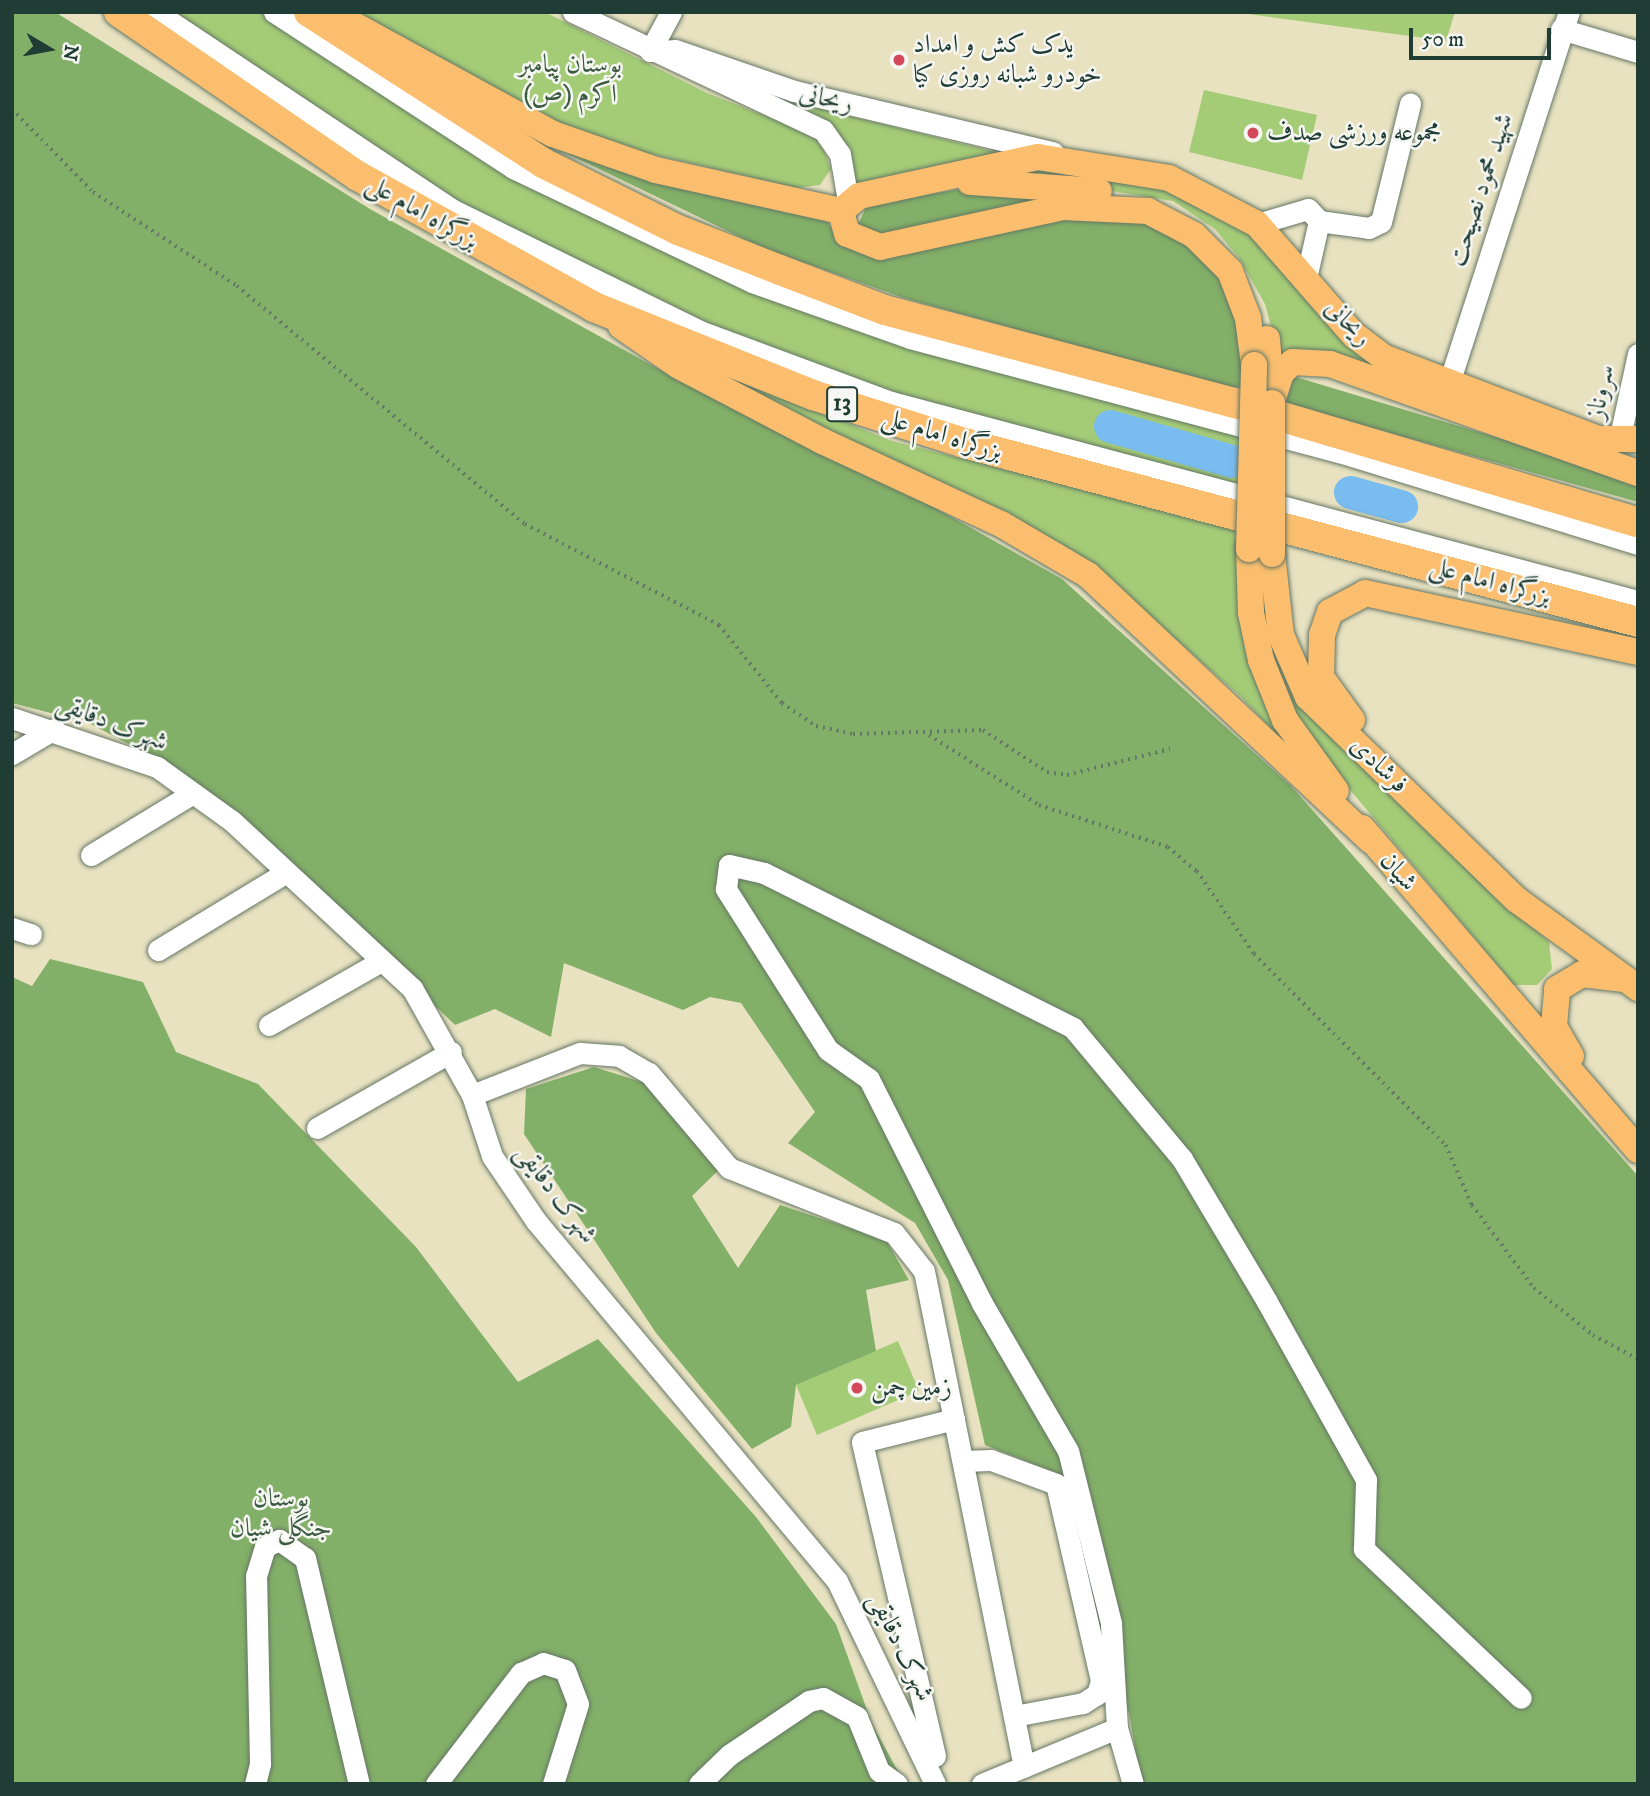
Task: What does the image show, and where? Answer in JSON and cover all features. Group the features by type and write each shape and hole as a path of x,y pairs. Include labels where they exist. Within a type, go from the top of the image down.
{"highway":[{"name":"بزرگراه امام علی","path":"119,12 358,176 594,307 813,395 964,443 1638,622"},
{"path":"309,12 543,163 678,230 793,275 885,310 1235,403 1638,522"}],"main road":[{"path":"330,12 553,134 656,170 844,206"},
{"name":"ریحانی","path":"1261,552 1254,365 1248,318 1230,271 1194,234 1147,211 1063,207 880,247 847,234 844,206 1038,157 1086,160 1169,178 1257,224 1372,349 1448,386 1628,440"},
{"path":"936,181 1123,192 1194,219 1223,243 1258,304 1272,403 1261,552"},
{"path":"594,307 679,366 822,442 1001,524 1088,575 1371,841"},
{"path":"1272,403 1281,373 1293,362 1329,364 1638,473"},
{"name":"شیان","path":"1261,552 1254,632 1271,689 1300,743 1371,841 1638,1149"},
{"name":"فرشادی","path":"1261,552 1281,635 1308,696 1560,934 1633,985"},
{"path":"1432,815 1321,677 1322,635 1330,612 1365,593 1638,652"},
{"path":"1560,934 1565,960 1553,1013 1560,1039 1638,1149"},
{"path":"1505,996 1528,1003 1582,974 1633,985"}],"street":[{"path":"156,12 453,210 700,331 891,402 1638,601"},
{"path":"274,12 513,168 752,282 910,338 1352,456 1638,544"},
{"name":"ریحانی","path":"573,12 650,51 822,130 840,154 844,206"},
{"path":"650,51 671,12"},
{"path":"1565,21 1638,52"},
{"name":"شهید محمود نصیحت","path":"1448,386 1565,21"},
{"name":"ریحانی","path":"650,51 675,50 794,91 1086,160"},
{"path":"1257,224 1308,209 1319,221 1369,228 1381,222 1409,104"},
{"path":"1306,278 1319,221"},
{"name":"سروناز","path":"1628,440 1638,354"},
{"name":"شهرک دقایقی","path":"12,718 54,729 157,767 193,793 412,988 451,1052 472,1095 492,1156 536,1221 837,1581 935,1784"},
{"path":"12,754 54,729"},
{"path":"90,855 193,793"},
{"path":"1133,1784 1117,1728 1111,1623 1068,1451 982,1303 869,1079 828,1050 726,889 729,865 764,873 1073,1027 1182,1159 1366,1480 1364,1549 1521,1698"},
{"path":"158,950 285,873"},
{"path":"269,1025 381,961"},
{"path":"317,1128 451,1052"},
{"path":"472,1095 580,1053 619,1056 649,1073 729,1168 894,1233 924,1271 1024,1767"},
{"path":"935,1756 862,1442 954,1419"},
{"path":"962,1461 990,1460 1056,1484 1101,1681 1097,1693 1083,1703 1014,1716"},
{"path":"255,1784 260,1764 256,1576 265,1548 279,1540 305,1559 359,1784"},
{"path":"436,1784 521,1673 543,1663 565,1670 578,1704 553,1784"},
{"path":"699,1784 729,1755 810,1701 823,1699 857,1717 879,1771 897,1784"},
{"path":"982,1784 1117,1728"}],"path":[{"path":"12,109 93,192 237,286 525,524 719,625 782,703 816,726 853,734 929,735 983,730 1047,772 1067,775 1170,749"},
{"path":"929,735 1039,805 1168,847 1197,872 1254,954 1447,1145 1472,1205 1534,1288 1593,1335 1638,1359"}],"green space":[{"path":"12,12 55,12 370,209 680,381 932,506 1062,579 1291,786 1638,1176 1638,1784 1141,1784 1129,1713 1059,1474 985,1445 948,1280 915,1223 788,1143 815,1112 741,1003 710,997 683,1010 564,963 551,1037 495,1009 455,1025 268,845 179,771 89,723 12,703"},
{"path":"162,12 261,12 468,148 1245,434 1244,492 979,422 699,326 529,246"},
{"name":"بوستان پیامبر اکرم (ص)","path":"358,12 545,12 707,93 819,137 831,169 820,185 797,188 582,138"},
{"path":"1234,12 1455,12 1446,41"},
{"name":"مجموعه ورزشی صدف","path":"1204,90 1317,115 1302,180 1189,152"},
{"path":"777,98 1016,157 855,184 852,167"},
{"path":"514,128 825,218 841,243 1095,212 1164,227 1225,276 1249,363 1638,480 1638,502 904,298 763,248"},
{"path":"1017,166 1137,179 1234,217 1389,371 1281,362 1265,304 1239,258 1215,229 1173,201 995,172"},
{"path":"955,190 1067,194 877,239 858,225 867,205"},
{"path":"680,358 892,441 1239,529 1239,601 1313,773 1241,697 1119,589 874,455"},
{"path":"1265,565 1274,642 1458,860 1549,942 1552,969 1537,985 1514,985 1304,735 1282,691 1258,593"},
{"name":"بوستان جنگلی شیان","path":"50,959 143,982 176,1052 258,1084 416,1247 518,1382 598,1339 756,1517 836,1624 872,1724 905,1784 12,1784 12,977 32,986"},
{"path":"594,1067 674,1092 732,1157 692,1196 738,1268 780,1205 886,1240 909,1280 866,1290 876,1351 796,1385 791,1427 752,1449 656,1333 524,1134 526,1089"},
{"name":"زمین چمن","path":"898,1341 919,1391 817,1435 796,1385"}],"waterway":[{"path":"1110,426 1231,461"},
{"path":"1350,492 1401,506"}],"place":[{"name":"یدک کش و امداد خودرو شبانه روزی کیا","path":"899,60"},
{"name":"مجموعه ورزشی صدف","path":"1253,133"},
{"name":"زمین چمن","path":"857,1388"}]}
